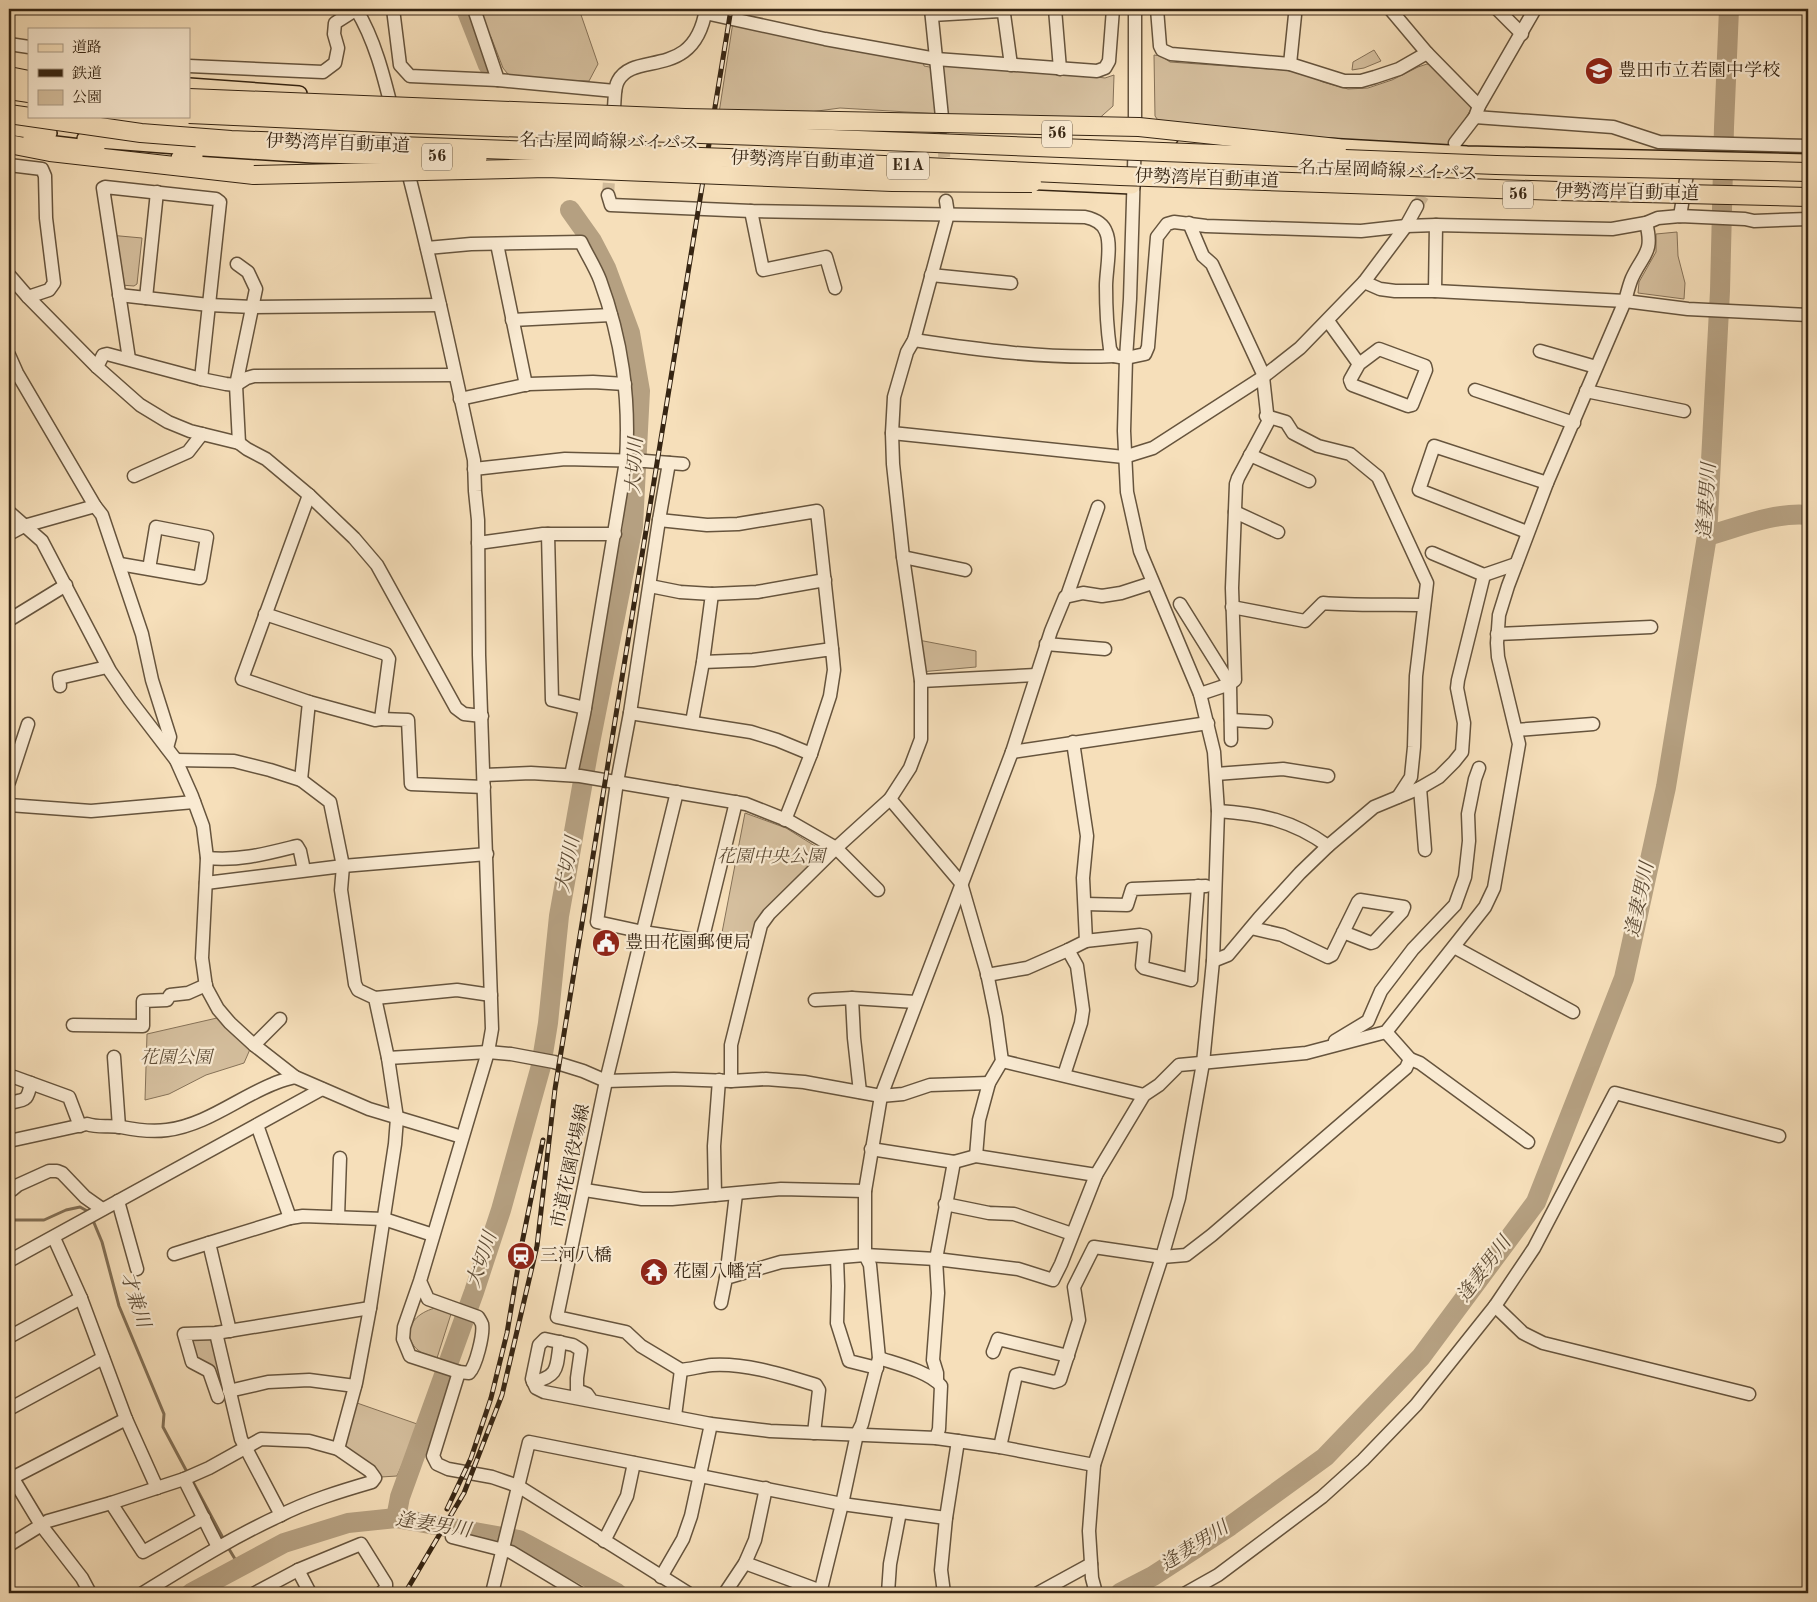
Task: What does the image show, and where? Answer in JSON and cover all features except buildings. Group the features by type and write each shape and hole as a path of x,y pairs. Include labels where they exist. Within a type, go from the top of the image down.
{"highway":[{"path":"9,76 28,80"},
{"path":"9,90 28,93"},
{"path":"192,105 685,118 1139,127 1496,165"},
{"name":"伊勢湾岸自動車道","path":"192,105 373,123 738,135 1496,165 1808,172"},
{"name":"伊勢湾岸自動車道","path":"9,114 28,117"},
{"name":"伊勢湾岸自動車道","path":"37,118 141,133 231,140 766,159 1128,181 1808,197"},
{"path":"9,144 50,152 254,174 547,168 892,182 1048,183 1128,181"}],"main road":[{"path":"9,72 28,73"},
{"path":"9,82 28,85"},
{"path":"190,86 311,95 650,112 660,122"},
{"name":"名古屋岡崎線バイパス","path":"192,105 409,115 748,125 1134,133 1467,154 1692,150 1764,161 1808,162"},
{"path":"748,125 842,114 1134,133"},
{"name":"名古屋岡崎線バイパス","path":"9,127 102,141 313,155 672,162 1128,181 1808,203"},
{"path":"9,138 191,160 616,168 672,162"}],"street":[{"path":"190,66 323,72 335,62 338,48 334,34 335,23 357,9 368,29 406,165 427,248 474,460 492,1029 488,1052 420,1281 404,1327 403,1339 410,1356 459,1372 469,1373 473,1369 481,1336 482,1324 478,1316 428,1299 420,1281"},
{"path":"393,9 400,65 410,76 498,80 615,91"},
{"path":"474,9 498,80"},
{"path":"1055,9 1060,69"},
{"path":"614,107 615,91 619,79 628,71 666,61 685,50 697,36 706,11 936,64 1011,65 1097,71 1105,68 1109,61 1113,9"},
{"path":"1096,1593 1092,1578 1090,1531 1094,1465 1162,1257 1179,1198 1203,1063 1213,961 1218,811 1216,774 1208,723 1200,694 1140,551 1127,492 1120,357 1130,299 1128,181 1134,133 1135,9"},
{"path":"1156,9 1158,40 1162,50 1166,53 1290,64 1344,81 1360,81 1398,69 1427,53"},
{"path":"1497,9 1522,34"},
{"path":"1455,143 1477,111 1535,9"},
{"path":"942,121 931,12 1000,11 1004,14 1011,65"},
{"path":"1397,11 1427,53 1477,111 1613,127 1659,142 1692,150 1748,144 1808,146"},
{"path":"1290,64 1295,15"},
{"path":"9,44 28,47"},
{"path":"1680,216 1692,150"},
{"path":"9,164 42,170 45,176 46,218 54,283 49,290 28,298"},
{"path":"129,359 103,188 216,199 220,202 201,379"},
{"path":"146,298 157,192"},
{"path":"608,195 611,205 751,211 1085,217 1100,223 1105,229 1108,240 1106,286 1108,334 1110,349 1120,357"},
{"path":"715,1195 714,1146 725,1080 731,1045 761,925 769,914 836,848 890,798 910,768 921,739 921,681 903,557 893,464 892,433 894,397 907,352 914,340 948,214 946,201"},
{"path":"892,433 1124,457 1154,448 1263,376 1300,348 1364,282 1406,226 1417,206"},
{"path":"751,211 763,270 826,257 835,288"},
{"path":"914,340 1056,357 1120,357 1145,354 1148,347 1157,237 1167,224 1174,222 1206,226 1361,230 1436,225 1612,229 1646,223 1658,218 1680,216 1754,221 1808,219"},
{"path":"1190,223 1203,256 1212,264 1263,376 1268,422 1238,478 1232,607 1235,680 1230,684 1200,694"},
{"path":"1053,1280 1096,1175 1144,1094 1159,1085 1179,1065 1306,1053 1386,1032 1485,907 1494,888 1520,744 1498,657 1497,634 1499,615 1546,483 1574,423 1625,301 1632,278 1648,249 1650,237 1646,223"},
{"path":"1435,291 1436,225"},
{"path":"427,248 471,244 581,242 599,278 618,335 625,384 629,461 585,708 581,777"},
{"path":"497,244 526,385"},
{"path":"237,264 242,266 253,278 256,289 254,307 236,384 239,442"},
{"path":"9,275 28,298 127,395 155,415 190,431 239,442 247,449 266,459 309,495 354,538 377,565 456,708 464,714 482,716"},
{"path":"931,275 1011,283"},
{"path":"1364,282 1380,289 1395,291 1435,291 1625,301 1688,309 1808,315"},
{"path":"119,295 209,305 254,307 440,305"},
{"path":"512,320 611,315"},
{"path":"1328,320 1359,364"},
{"path":"1379,349 1425,366 1426,370 1412,405 1408,406 1352,385 1350,380 1359,364 1379,349"},
{"path":"1540,351 1596,367"},
{"path":"97,367 103,356 107,354 201,379 236,384 254,376 455,375"},
{"path":"9,355 17,373 102,515 142,634 152,680 170,737 167,748"},
{"path":"460,399 526,385 593,382 625,384"},
{"path":"1476,390 1574,423"},
{"path":"1586,391 1684,411"},
{"path":"1266,416 1286,422 1293,432 1318,446 1350,454 1378,477 1427,583 1416,676 1414,747 1411,777 1398,797"},
{"path":"134,476 188,452 202,434"},
{"path":"1527,532 1419,490 1434,446 1546,483"},
{"path":"1250,455 1308,481"},
{"path":"474,469 565,459 684,464"},
{"path":"669,463 630,713 617,782 597,922 643,932 702,941 736,802"},
{"path":"309,495 242,679 309,702 376,720 408,720 411,784 484,781 531,773 617,782 736,802 785,820 836,848 878,890"},
{"path":"9,534 24,526 95,506"},
{"path":"1068,596 1098,506"},
{"path":"659,520 706,526 738,524 818,511 834,670 830,696 811,754 785,820"},
{"path":"9,512 42,541 107,667 176,760 194,802 203,826 207,858 202,958 206,985 218,1009 254,1045 295,1076 369,1109 462,1138"},
{"path":"1235,512 1278,532"},
{"path":"120,564 149,570 200,578 207,537 156,527 149,570"},
{"path":"478,543 548,534 615,534"},
{"path":"548,534 552,700 585,708"},
{"path":"1432,553 1484,575 1516,564"},
{"path":"903,557 965,570"},
{"path":"1213,961 1228,955 1300,873 1328,846 1374,807 1420,788 1439,777 1462,752 1464,723 1457,688 1484,575"},
{"path":"650,586 680,592 712,594 757,592 825,580"},
{"path":"745,1563 820,1592 857,1434 862,1424 878,1363 870,1265 865,1255 865,1191 881,1096 1012,752 1046,644 1065,597 1083,593 1102,596 1121,593 1152,583"},
{"path":"9,620 66,585"},
{"path":"692,722 703,662 712,594"},
{"path":"1232,607 1306,621 1323,603 1346,605 1424,605"},
{"path":"1180,604 1230,684 1231,740"},
{"path":"265,614 386,654 389,659 381,719"},
{"path":"1497,634 1650,627"},
{"path":"1046,644 1105,649"},
{"path":"703,662 753,660 832,649"},
{"path":"60,686 59,678 107,667"},
{"path":"921,681 1036,675"},
{"path":"301,780 309,702"},
{"path":"630,713 751,732 811,754"},
{"path":"1231,720 1266,722"},
{"path":"1012,752 1208,723"},
{"path":"9,782 28,724"},
{"path":"1516,730 1593,724"},
{"path":"1073,742 1087,836 1084,878 1085,941"},
{"path":"176,760 234,761 270,770 301,780 330,802 343,866 341,890 355,984 358,990 375,998 457,990 491,995"},
{"path":"1320,1050 1368,1022 1381,991 1413,949 1455,905 1465,877 1469,841 1468,814 1479,768"},
{"path":"1216,774 1282,769 1328,776"},
{"path":"1420,788 1425,850"},
{"name":"市道花園役場線","path":"677,792 606,1081 585,1190 557,1318 626,1332 641,1346 681,1370"},
{"path":"890,798 961,883 988,975 1002,1061 989,1083 979,1120 976,1156"},
{"path":"9,805 91,811 194,802"},
{"path":"1218,811 1263,815 1285,822 1310,833 1328,846"},
{"path":"207,858 226,860 242,858 297,846 304,870"},
{"path":"206,883 304,870 487,854"},
{"path":"1085,904 1127,905 1132,889 1216,885"},
{"path":"988,975 1027,968 1085,941 1140,935 1145,936 1142,966 1144,968 1191,980 1198,886"},
{"path":"1251,928 1282,935 1328,957 1332,955 1343,932 1358,902 1360,900 1404,907 1402,912 1374,942 1371,943 1343,932"},
{"path":"1454,947 1573,1012"},
{"path":"1064,1075 1081,1023 1083,1010 1077,966 1068,950"},
{"path":"72,1025 143,1026 143,1001 167,1000 170,995 188,993 206,985"},
{"path":"338,1449 355,1386 370,1308 397,1118 388,1058 375,998"},
{"path":"816,1000 852,998 916,1002"},
{"path":"852,998 860,1092"},
{"path":"254,1045 280,1019"},
{"path":"1386,1032 1410,1059 1420,1063 1528,1142"},
{"path":"388,1058 488,1052 554,1062 606,1081 766,1079 804,1082 881,1096 903,1094 930,1085 989,1083"},
{"path":"114,1057 119,1127"},
{"path":"1000,1447 1016,1375 1020,1374 1058,1382 1079,1320 1074,1287 1094,1247 1162,1257 1186,1255 1212,1235 1406,1068 1410,1059"},
{"path":"1002,1061 1144,1094"},
{"path":"9,1141 86,1124 95,1127 119,1127 131,1130 168,1130 187,1125 273,1084 295,1076"},
{"path":"9,1077 14,1077 69,1096 80,1126"},
{"path":"9,1103 26,1099 31,1083"},
{"path":"9,1261 54,1238 322,1089"},
{"path":"1186,1593 1218,1575 1322,1497 1362,1460 1416,1405 1495,1306 1534,1248 1615,1093 1779,1136"},
{"path":"256,1125 290,1218"},
{"path":"871,1149 954,1162 976,1156 1096,1175"},
{"path":"338,1217 340,1158"},
{"path":"937,1381 933,1360 938,1293 936,1259 954,1162"},
{"path":"9,1190 49,1171 57,1171 62,1173 85,1197 95,1214"},
{"path":"585,1190 642,1199 672,1199 780,1190 865,1191"},
{"path":"721,1303 726,1278 736,1194"},
{"path":"118,1201 137,1269"},
{"path":"945,1204 989,1213 1014,1214 1072,1234"},
{"path":"174,1254 290,1218 303,1216 384,1219 433,1235"},
{"path":"54,1238 80,1298 126,1419 157,1488"},
{"path":"209,1243 230,1331"},
{"path":"726,1278 781,1262 865,1255 936,1259 1018,1269 1074,1287"},
{"path":"837,1258 837,1323 849,1361 908,1368 937,1381 941,1386 936,1438"},
{"path":"9,1337 80,1298"},
{"path":"410,1310 428,1299"},
{"path":"1495,1306 1523,1333 1543,1343 1749,1394"},
{"path":"224,1394 209,1371 192,1362 184,1334 216,1334 370,1308"},
{"path":"216,1334 224,1394 244,1448 281,1514"},
{"path":"571,1392 577,1378 581,1350 573,1345 545,1339 539,1345 532,1379 536,1388 571,1392 592,1401 711,1424 770,1431 936,1438 1000,1447 1094,1465"},
{"path":"993,1352 998,1340 1068,1356"},
{"path":"533,1382 548,1379 555,1372 560,1342"},
{"path":"9,1409 103,1358"},
{"path":"676,1416 681,1370 712,1365 744,1366 778,1373 816,1385 819,1390 814,1433"},
{"path":"459,1372 433,1456 437,1464 448,1469 492,1477 518,1486 688,1593"},
{"path":"224,1394 268,1382 318,1381 355,1386"},
{"path":"90,1593 82,1578 41,1525 11,1475 126,1419"},
{"path":"661,1577 683,1539 691,1516 711,1424"},
{"path":"9,1545 48,1521 184,1479 209,1468 262,1439 309,1441 338,1449 370,1471 375,1478 372,1482 340,1491 281,1514 218,1547 143,1593"},
{"path":"944,1593 941,1570 946,1518 958,1441"},
{"path":"492,1593 529,1442 842,1504 946,1518"},
{"path":"604,1541 627,1496 634,1463"},
{"path":"184,1479 218,1547"},
{"path":"725,1593 745,1563 755,1540 766,1488"},
{"path":"111,1503 143,1552 204,1518"},
{"path":"888,1593 890,1564 900,1512"},
{"path":"452,1537 502,1548 579,1593"},
{"path":"255,1593 298,1570 361,1544 386,1584 386,1588 382,1593"},
{"path":"1038,1593 1091,1564"},
{"path":"298,1570 310,1593"}],"green space":[{"path":"579,9 598,64 589,81 512,79 503,68 491,37 486,31 480,10"},
{"path":"733,22 923,61 924,66 935,68 944,58 1105,78 1114,75 1113,106 1094,123 840,108 795,114 719,113"},
{"path":"1374,50 1381,61 1364,68 1352,70 1353,62"},
{"path":"1154,55 1161,56 1170,62 1299,71 1323,82 1348,89 1368,88 1392,80 1427,64 1435,67 1469,103 1471,109 1444,156 1167,133 1155,116"},
{"path":"1677,232 1678,256 1685,283 1684,299 1638,293 1639,282 1656,252 1656,234"},
{"path":"109,235 142,238 137,284 134,286 121,285"},
{"path":"913,639 976,651 976,667 920,672"},
{"name":"花園中央公園","path":"745,813 786,828 823,851 795,879 762,917 750,944 720,943"},
{"name":"花園公園","path":"217,1018 251,1047 244,1063 206,1075 169,1094 145,1100 147,1034"},
{"path":"435,1308 451,1314 437,1358 425,1355 417,1349 411,1342 409,1334 415,1319"},
{"path":"187,1336 214,1336 227,1394 220,1395 193,1361"},
{"path":"357,1403 420,1425 397,1476 381,1477 375,1468 342,1447"}],"waterway":[{"name":"大切川","path":"466,9 488,65"},
{"name":"逢妻男川","path":"1120,1593 1153,1576 1230,1526 1325,1457 1421,1357 1536,1202 1624,978 1666,787 1707,536 1720,291 1729,9"},
{"name":"大切川","path":"396,1518 400,1497 474,1292 501,1210 541,1066 548,1023 559,916 588,753 633,526 640,391 630,333 606,268 592,241 570,210"},
{"path":"1707,536 1770,518 1808,515"},
{"name":"才兼川","path":"9,1220 44,1220 66,1210 80,1207 89,1212"},
{"name":"才兼川","path":"92,1218 102,1242 119,1306 164,1414 163,1427 187,1472"},
{"name":"才兼川","path":"193,1482 223,1538"},
{"name":"逢妻男川","path":"191,1593 284,1543 348,1523 396,1518 519,1540 617,1593"},
{"name":"才兼川","path":"229,1549 235,1559 235,1568"}],"tunnel":[{"path":"608,195 613,123"},
{"path":"943,127 946,201"},
{"path":"1417,206 1447,157"}],"railway":[{"path":"405,1593 464,1493 502,1395 537,1246 555,1089 731,9"},
{"path":"447,1509 471,1458 491,1398 507,1333 522,1243 543,1140"}],"place":[{"name":"豊田市立若園中学校","path":"1599,71"},
{"name":"豊田花園郵便局","path":"606,943"},
{"name":"三河八橋","path":"521,1256"},
{"name":"花園八幡宮","path":"654,1272"}]}
